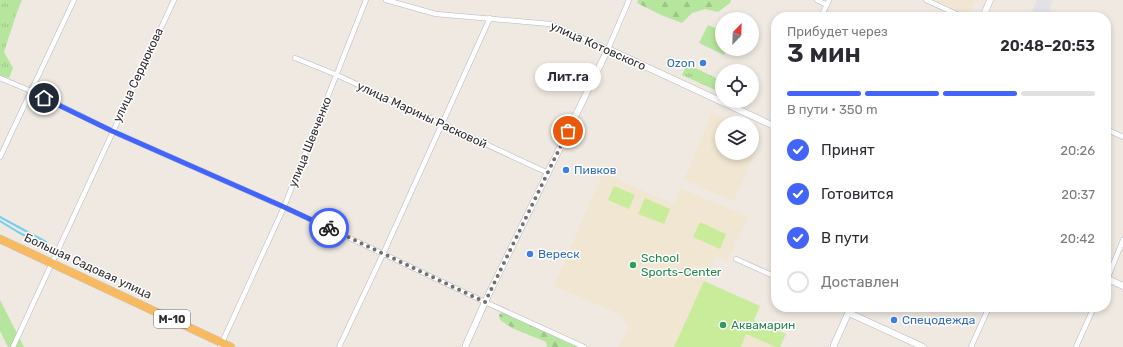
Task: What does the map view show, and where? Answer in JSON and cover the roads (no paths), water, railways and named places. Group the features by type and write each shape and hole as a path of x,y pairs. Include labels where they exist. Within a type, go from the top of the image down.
{"highway":[{"name":"Большая Садовая улица","path":"0,239 221,345 231,347"}],"street":[{"path":"0,157 74,0"},
{"name":"улица Сердюкова","path":"13,347 174,0"},
{"name":"улица Шевченко","path":"221,345 284,207 366,0"},
{"name":"улица Котовского","path":"386,0 436,14 550,24 771,122"},
{"path":"465,347 485,302 608,49 629,0"},
{"path":"817,0 828,2 823,12"},
{"path":"926,0 952,12"},
{"path":"985,12 990,0"},
{"path":"339,347 490,18"},
{"name":"улица Марины Расковой","path":"295,58 337,75 548,173"},
{"path":"0,78 31,91 112,131 284,207 584,347"},
{"path":"1111,131 1123,137"},
{"path":"1111,268 1123,240"},
{"path":"736,260 771,275"},
{"path":"1111,282 1123,286"},
{"path":"833,347 848,312"},
{"path":"855,312 923,347"},
{"path":"971,347 987,312"},
{"path":"1076,347 1092,312"}],"waterway":[{"path":"0,217 46,242"},
{"path":"0,221 48,248"}],"place":[{"name":"Ozon","path":"703,63"},
{"name":"Лит.ra","path":"568,131"},
{"name":"Пивков","path":"566,170"},
{"name":"Вереск","path":"530,254"},
{"name":"School Sports-Center","path":"633,265"},
{"name":"Спецодежда","path":"894,320"},
{"name":"Аквамарин","path":"723,325"}]}
